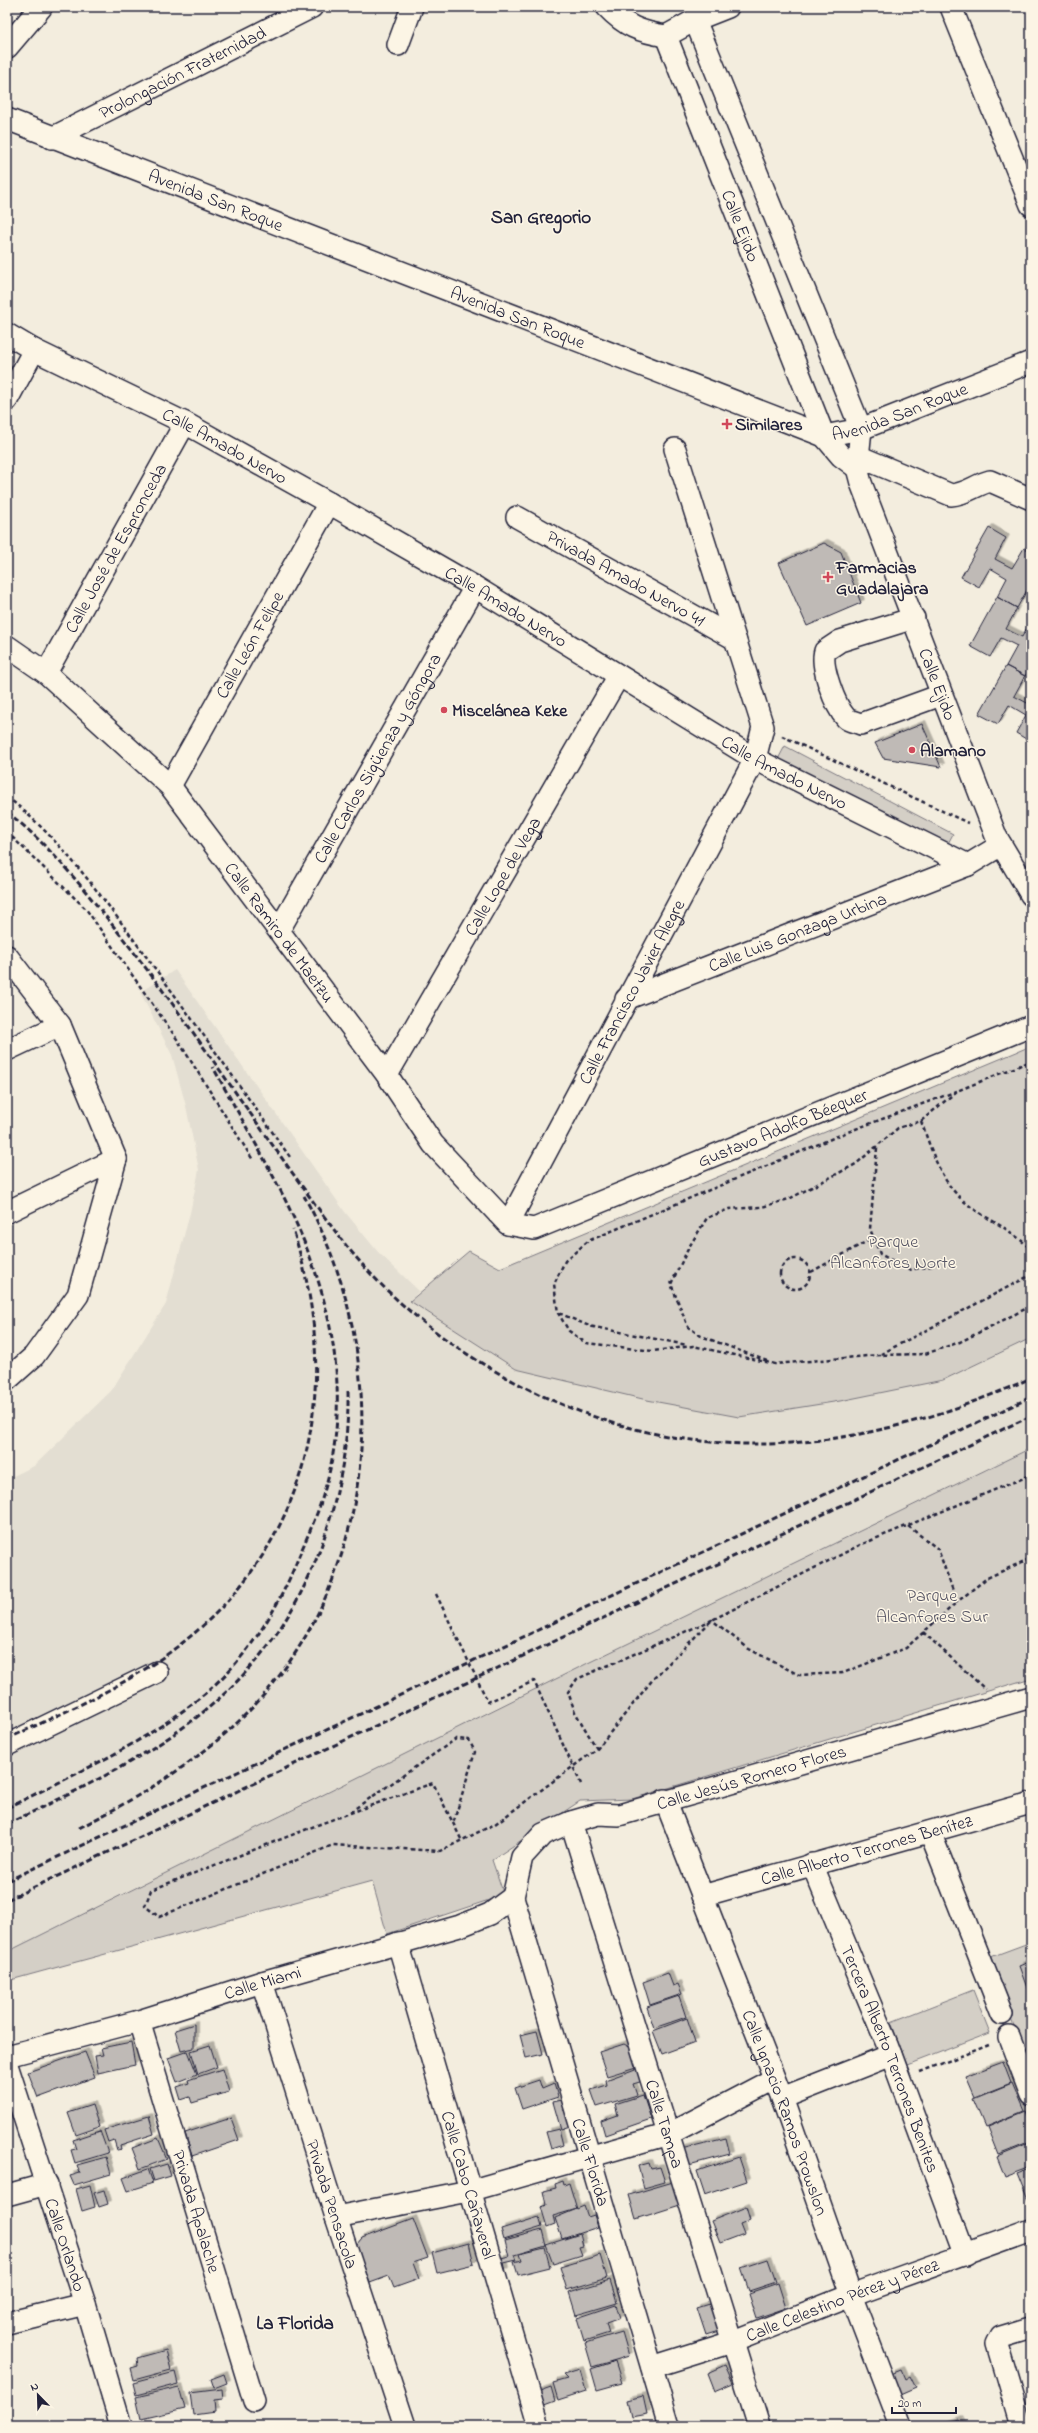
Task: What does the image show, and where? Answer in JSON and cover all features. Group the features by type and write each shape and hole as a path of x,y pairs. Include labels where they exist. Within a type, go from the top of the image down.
{"main road":[{"path":"7,47 41,7"}],"street":[{"name":"Prolongación Fraternidad","path":"52,138 312,7"},
{"path":"398,45 412,7"},
{"path":"607,7 617,18 641,32 666,36 697,13 728,7"},
{"path":"950,7 1031,205"},
{"name":"Calle Ejido","path":"697,13 861,429 857,462 941,695 998,841 1031,895"},
{"name":"Calle Ejido","path":"666,36 824,436 841,456 857,462"},
{"name":"Avenida San Roque","path":"7,119 52,138 824,436 861,429 1031,362"},
{"name":"Calle Amado Nervo","path":"7,334 34,350 185,423 329,503 475,587 618,677 755,759 968,865"},
{"path":"7,400 34,350"},
{"name":"Calle José de Espronceda","path":"46,673 185,423"},
{"name":"Privada Amado Nervo 41","path":"675,449 763,727"},
{"path":"857,462 951,496 964,494 978,484 990,481 1031,499"},
{"name":"Calle León Felipe","path":"170,786 329,503"},
{"name":"Privada Amado Nervo 41","path":"517,517 735,639"},
{"name":"Calle Carlos Sigüenza y Góngora","path":"279,930 475,587"},
{"path":"914,618 840,642 824,651 823,665 836,699 847,719 860,724 941,695"},
{"name":"Calle Ramiro de Maetzu","path":"7,646 46,673 170,786 387,1075 432,1144 508,1224"},
{"name":"Calle Lope de Vega","path":"387,1075 618,677"},
{"path":"755,759 763,727"},
{"name":"Calle Francisco Javier Alegre","path":"508,1224 626,999 755,759"},
{"path":"968,865 998,841"},
{"name":"Calle Luis Gonzaga Urbina","path":"626,999 968,865"},
{"path":"7,956 60,1025 116,1159 78,1294 34,1356 7,1380"},
{"path":"7,1050 60,1025"},
{"name":"Gustavo Adolfo Béequer","path":"508,1224 534,1229 1031,1026"},
{"path":"7,1212 116,1159"},
{"path":"7,1745 158,1672"},
{"name":"Calle Jesús Romero Flores","path":"513,1897 522,1857 543,1834 572,1822 598,1814 619,1815 665,1800 1031,1697"},
{"name":"Calle Ignacio Ramos Prowslon","path":"665,1800 778,2088 851,2295 901,2426"},
{"name":"Calle Alberto Terrones Benítez","path":"702,1896 1031,1803"},
{"name":"Calle Tampa","path":"572,1822 759,2426"},
{"path":"930,1832 1002,2014"},
{"name":"Tercera Alberto Terrones Benites","path":"812,1864 889,2050 966,2255"},
{"name":"Calle Miami","path":"7,2056 139,2021 262,1982 460,1926 490,1914 513,1897"},
{"name":"Calle Florida","path":"513,1897 669,2426"},
{"name":"Calle Cabo Cañaveral","path":"398,1943 469,2191 539,2426"},
{"name":"Privada Pensacola","path":"262,1982 336,2217 405,2426"},
{"name":"Privada Apalache","path":"139,2021 254,2401"},
{"path":"1009,2037 1031,2095"},
{"path":"336,2217 469,2191 669,2134 752,2090 778,2088 889,2050"},
{"name":"Calle Orlando","path":"7,2065 85,2304 121,2426"},
{"path":"7,2194 47,2184"},
{"name":"Calle Celestino Pérez y Pérez","path":"652,2367 732,2342 851,2295 966,2255 1031,2230"},
{"path":"7,2323 85,2304"},
{"path":"1021,2426 997,2344 1001,2336 1031,2327"}],"path":[{"path":"763,727 998,841"},
{"path":"7,797 24,810 96,888 198,1026 290,1158"},
{"path":"7,832 86,909 179,1042 253,1160"},
{"path":"690,1346 654,1351 586,1343 569,1330 558,1313 554,1284 565,1261 588,1241 845,1133 957,1091 1031,1061"},
{"path":"775,1364 701,1336 688,1327 671,1284 683,1259 708,1218 729,1209 762,1207 789,1200 856,1164 878,1148 898,1128 921,1121 957,1091"},
{"path":"921,1121 939,1172 966,1203 1019,1236 1031,1250"},
{"path":"878,1148 870,1229 880,1254 909,1270 932,1266 942,1259"},
{"path":"811,1272 804,1262 793,1260 784,1265 780,1275 785,1285 796,1289 807,1284 811,1272 874,1238"},
{"path":"879,1355 1031,1275"},
{"path":"558,1313 589,1326 775,1364 879,1355 925,1354 960,1342 1031,1306"},
{"path":"598,1749 574,1712 568,1692 577,1679 712,1620 860,1545 1031,1475"},
{"path":"907,1526 938,1549 957,1602"},
{"path":"712,1620 749,1649 799,1675 843,1673 906,1648 986,1578 1031,1558"},
{"path":"436,1594 488,1702 534,1681 581,1784"},
{"path":"461,1839 433,1783 151,1890 145,1906 160,1917 333,1845 440,1850 495,1824 598,1749 654,1678 712,1620"},
{"path":"923,1632 946,1655 1004,1705"},
{"path":"346,1815 456,1739 469,1740 475,1752 453,1824"},
{"path":"900,2079 1009,2037"}],"shaded area":[{"path":"175,970 345,1212 378,1252 419,1291 410,1301 943,1380 1031,1338 1031,1448 590,1662 7,1952 7,1479 34,1466 111,1391 166,1304 190,1213 199,1170 186,1106 172,1055 140,992"}],"green space":[{"path":"785,746 953,834 945,849 776,763"},
{"name":"Parque Alcanfores Norte","path":"1031,1046 1031,1338 943,1380 840,1401 739,1417 647,1400 516,1369 410,1301 469,1251 500,1268"},
{"name":"Parque Alcanfores Sur","path":"1031,1448 1031,1678 632,1799 580,1801 492,1860 504,1895 387,1934 372,1881 7,1981 7,1952 590,1662"},
{"path":"1031,1942 1031,2072 988,1958"},
{"path":"973,1990 990,2033 907,2065 891,2022"}],"building":[{"path":"989,528 1006,538 995,559 1012,568 1024,548 1031,551 1031,583 1017,608 997,597 1007,578 990,568 979,587 961,577"},
{"path":"824,543 841,552 861,603 807,626 779,563"},
{"path":"997,597 1017,608 1006,629 1022,637 1031,620 1031,666 1025,676 1006,666 1017,646 1001,638 990,657 970,646"},
{"path":"1006,666 1025,676 1014,696 1031,705 1031,742 1016,733 1026,715 1009,705 998,724 979,714"},
{"path":"922,724 941,767 883,758 875,743"},
{"path":"1031,1961 1031,1999 1019,1966"},
{"path":"668,1973 673,1986 678,1984 682,1994 650,2005 643,1982"},
{"path":"679,1996 686,2017 654,2028 647,2007"},
{"path":"687,2018 695,2042 662,2054 653,2031"},
{"path":"194,2024 194,2048 181,2051 175,2030"},
{"path":"537,2031 543,2054 526,2058 520,2035"},
{"path":"131,2042 135,2065 98,2073 95,2056 103,2055 101,2048"},
{"path":"624,2044 633,2049 639,2066 607,2076 599,2052"},
{"path":"210,2045 217,2067 198,2074 191,2051"},
{"path":"188,2051 197,2074 177,2082 168,2058"},
{"path":"85,2052 95,2077 38,2098 28,2072"},
{"path":"1003,2062 1011,2083 975,2097 966,2076"},
{"path":"638,2068 643,2081 633,2084 637,2095 597,2107 591,2090 607,2085 606,2080"},
{"path":"222,2069 229,2092 192,2103 190,2097 181,2100 177,2087 189,2083 188,2080"},
{"path":"539,2080 542,2089 554,2084 558,2097 522,2109 515,2088"},
{"path":"1012,2083 1024,2111 985,2127 973,2099"},
{"path":"643,2095 651,2119 605,2135 601,2121 618,2115 615,2104"},
{"path":"562,2100 570,2127 561,2130 553,2102"},
{"path":"92,2105 99,2127 76,2135 68,2113"},
{"path":"1026,2111 1031,2124 1031,2142 998,2155 987,2127"},
{"path":"149,2116 154,2134 120,2145 121,2149 117,2150 114,2140 108,2142 104,2130"},
{"path":"231,2118 239,2140 192,2156 185,2133"},
{"path":"559,2129 563,2145 551,2149 546,2132"},
{"path":"100,2131 108,2153 75,2163 71,2150 76,2149 73,2140"},
{"path":"158,2138 167,2159 140,2169 132,2148"},
{"path":"726,2138 730,2154 685,2166 681,2149"},
{"path":"1031,2143 1031,2167 1005,2177 997,2157"},
{"path":"106,2157 111,2174 74,2185 70,2176 80,2173 77,2165"},
{"path":"739,2157 747,2181 705,2195 697,2171"},
{"path":"649,2163 651,2169 660,2167 665,2182 644,2188 638,2166"},
{"path":"167,2164 171,2176 154,2181 150,2169"},
{"path":"148,2169 153,2183 128,2191 123,2178"},
{"path":"1031,2169 1031,2206 1018,2174"},
{"path":"563,2181 564,2185 569,2183 577,2209 553,2216 555,2224 547,2227 541,2207 547,2205 544,2191 556,2188 555,2184"},
{"path":"673,2182 680,2205 636,2219 629,2195"},
{"path":"90,2185 95,2207 82,2211 76,2189"},
{"path":"104,2190 108,2204 99,2207 94,2193"},
{"path":"584,2206 588,2217 594,2215 598,2227 562,2239 555,2218"},
{"path":"746,2207 750,2220 740,2224 744,2234 720,2243 711,2221"},
{"path":"539,2217 542,2227 504,2239 501,2229"},
{"path":"413,2219 428,2258 413,2263 419,2279 394,2288 389,2276 370,2283 356,2245 362,2238"},
{"path":"542,2230 546,2246 515,2255 517,2260 504,2263 506,2271 497,2273 494,2261 509,2257 505,2240"},
{"path":"580,2234 583,2246 579,2247 582,2255 553,2264 546,2245"},
{"path":"469,2243 474,2264 437,2273 432,2253"},
{"path":"545,2248 550,2267 518,2275 514,2262 522,2260 520,2254"},
{"path":"600,2255 607,2278 567,2290 560,2267"},
{"path":"768,2259 776,2282 749,2291 741,2268"},
{"path":"610,2280 617,2303 576,2315 569,2292"},
{"path":"778,2283 786,2308 757,2318 749,2293"},
{"path":"716,2302 725,2329 706,2335 697,2308"},
{"path":"616,2305 620,2318 606,2323 609,2333 584,2341 577,2318"},
{"path":"622,2332 629,2356 592,2367 585,2343"},
{"path":"166,2350 171,2370 134,2380 131,2368 138,2366 137,2358"},
{"path":"615,2361 622,2383 597,2390 591,2369"},
{"path":"725,2366 733,2384 714,2392 707,2374"},
{"path":"580,2370 586,2391 558,2400 553,2383 567,2379 563,2375"},
{"path":"901,2370 905,2379 910,2376 916,2388 900,2395 891,2374"},
{"path":"175,2372 178,2384 136,2395 133,2383"},
{"path":"224,2374 227,2383 214,2388 211,2379"},
{"path":"179,2387 185,2409 141,2419 136,2397"},
{"path":"551,2387 555,2401 539,2407 534,2393"},
{"path":"222,2389 223,2399 214,2400 215,2412 193,2415 190,2393"},
{"path":"643,2396 647,2414 631,2417 627,2400"},
{"path":"960,2420 963,2426 944,2426"}],"railway":[{"path":"7,812 54,855 122,937 338,1235 355,1256 373,1276 413,1314 456,1347 502,1375 568,1407 634,1429 699,1441 765,1444 831,1439 897,1426 964,1405 1031,1378"},
{"path":"7,1808 113,1755 163,1725 187,1708 225,1675 251,1645 273,1611 291,1575 322,1500 331,1465 337,1410 337,1382 334,1355 324,1301 316,1274 295,1220 269,1168 213,1067"},
{"path":"79,1828 148,1790 170,1776 212,1745 232,1727 251,1709 294,1655 327,1594 349,1529 360,1462 361,1393 352,1325 333,1259 304,1196"},
{"path":"7,1739 113,1688 154,1664 173,1650 220,1609 257,1564 285,1514 304,1461 314,1405 315,1348 308,1289 293,1230"},
{"path":"7,1824 107,1775 153,1748 195,1718 234,1685 268,1646 297,1600 321,1547 327,1528 338,1489 345,1450 348,1390"},
{"path":"7,1881 1031,1397"},
{"path":"7,1900 1031,1416"}],"place":[{"name":"Similares","path":"727,424"},
{"name":"Farmacias Guadalajara","path":"828,577"},
{"name":"Miscelánea Keke","path":"444,710"},
{"name":"Alamano","path":"912,750"}],"district":[{"name":"San Gregorio","path":"541,216"},
{"name":"La Florida","path":"295,2322"}]}
